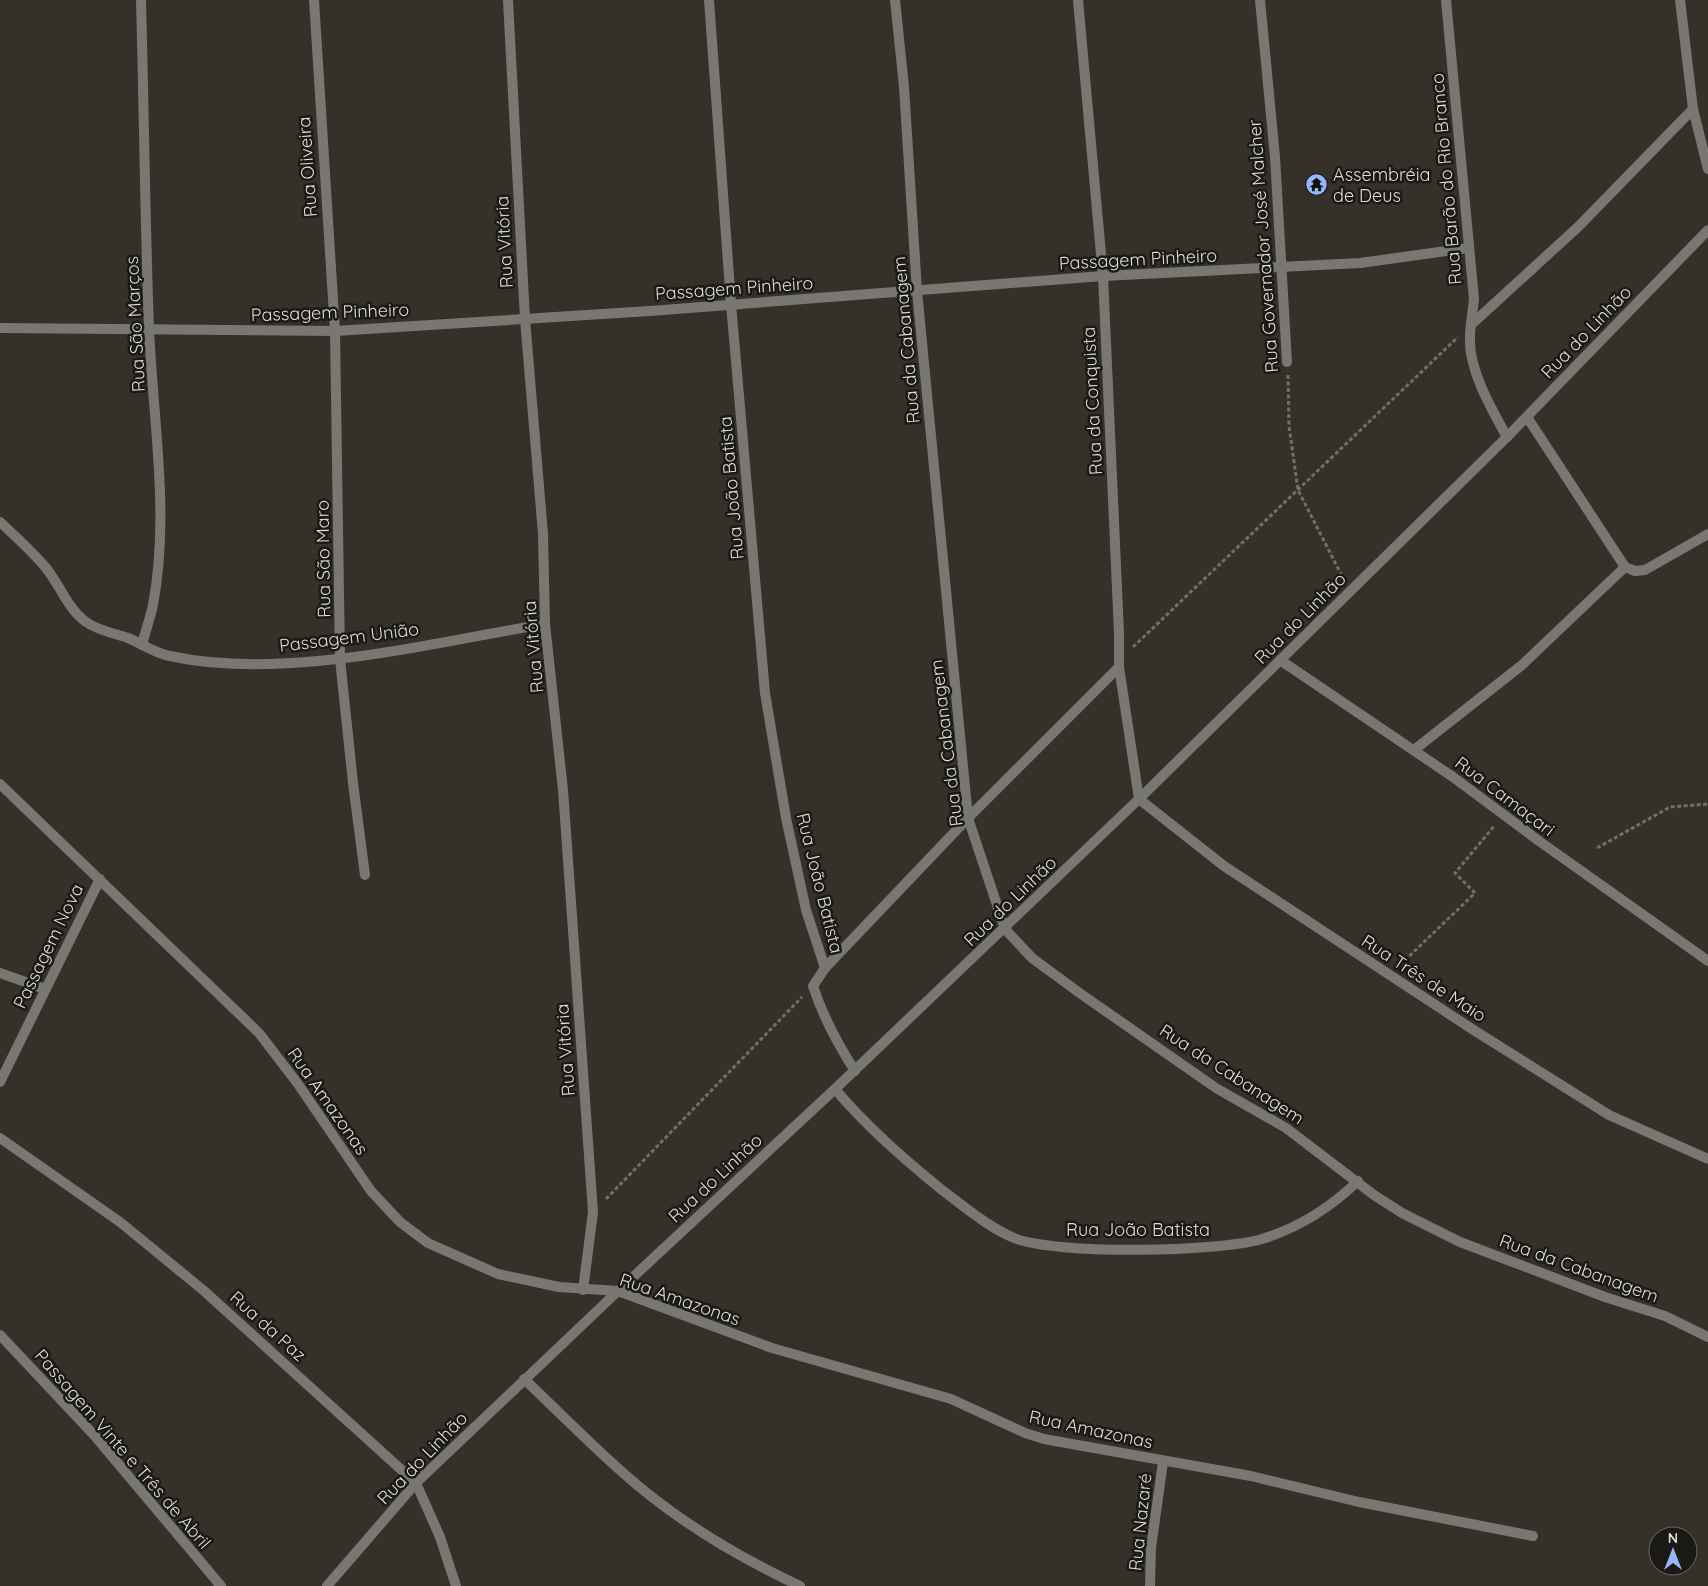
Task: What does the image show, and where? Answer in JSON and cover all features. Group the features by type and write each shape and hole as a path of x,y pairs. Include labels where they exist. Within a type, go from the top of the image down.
{"street":[{"name":"Rua São Marços","path":"141,0 149,330 159,459 160,521 153,606 142,645"},
{"name":"Rua Oliveira","path":"314,0 335,331"},
{"name":"Rua Vitória","path":"508,0 525,319 543,534 545,624 563,790 593,1212 582,1290"},
{"name":"Rua João Batista","path":"708,0 731,304 765,693 786,818 806,910 825,968"},
{"name":"Rua da Cabanagem","path":"895,0 904,87 917,291 968,818 1005,929 1032,958 1074,989 1216,1088 1286,1128 1374,1195 1402,1212 1460,1242 1605,1297 1665,1316 1708,1337"},
{"name":"Rua da Conquista","path":"1078,0 1103,276 1119,667 1138,799"},
{"name":"Rua Governador José Malcher","path":"1260,0 1275,157 1283,267 1287,362"},
{"name":"Rua Barão do Rio Branco","path":"1446,0 1474,298 1470,337 1477,372 1490,406 1507,437"},
{"path":"1680,0 1693,109 1708,169"},
{"path":"1472,323 1578,227 1693,109"},
{"name":"Rua do Linhão","path":"327,1586 416,1483 618,1290 855,1071 1005,929 1507,437 1708,230"},
{"name":"Passagem Pinheiro","path":"0,328 335,331 917,291 1103,276 1360,263 1468,248"},
{"name":"Rua São Maro","path":"335,331 340,658 353,783 366,875"},
{"path":"1526,417 1625,567 1635,571 1645,570 1708,534"},
{"name":"Passagem União","path":"0,522 47,569 69,606 85,621 106,632 171,656 222,662 292,663 340,658 545,624"},
{"path":"1414,750 1522,665 1625,567"},
{"name":"Rua Camaçari","path":"1280,660 1414,750 1708,961"},
{"path":"855,1071 834,1038 813,986 825,968 968,818 1119,667"},
{"name":"Rua Amazonas","path":"0,784 260,1033 298,1084 371,1191 400,1222 428,1243 498,1274 582,1290 618,1290 772,1348 951,1398 1034,1436 1163,1462 1251,1476 1359,1502 1533,1536"},
{"name":"Rua Três de Maio","path":"1138,799 1224,866 1609,1115 1708,1159"},
{"name":"Passagem Nova","path":"0,1082 100,879"},
{"path":"0,973 45,989"},
{"name":"Rua João Batista","path":"835,1089 856,1113 905,1160 958,1202 993,1227 1015,1238 1036,1244 1112,1249 1221,1245 1260,1240 1304,1223 1358,1181"},
{"name":"Rua da Paz","path":"0,1138 120,1222 203,1290 416,1483 440,1537 456,1586"},
{"name":"Passagem Vinte e Três de Abril","path":"0,1335 94,1435 222,1586"},
{"path":"524,1379 622,1472 673,1511 723,1546 800,1586"},
{"name":"Rua Nazaré","path":"1150,1586 1151,1548 1163,1462"}],"path":[{"path":"1119,667 1137,643 1155,625 1472,323"},
{"name":"Rua Governador José Malcher","path":"1287,362 1289,426 1298,490 1349,591"},
{"path":"1597,848 1670,807 1708,804"},
{"path":"1390,975 1476,893 1455,873 1504,815"},
{"path":"593,1212 813,986"}],"place":[{"name":"Assembréia de Deus","path":"1317,184"}]}
